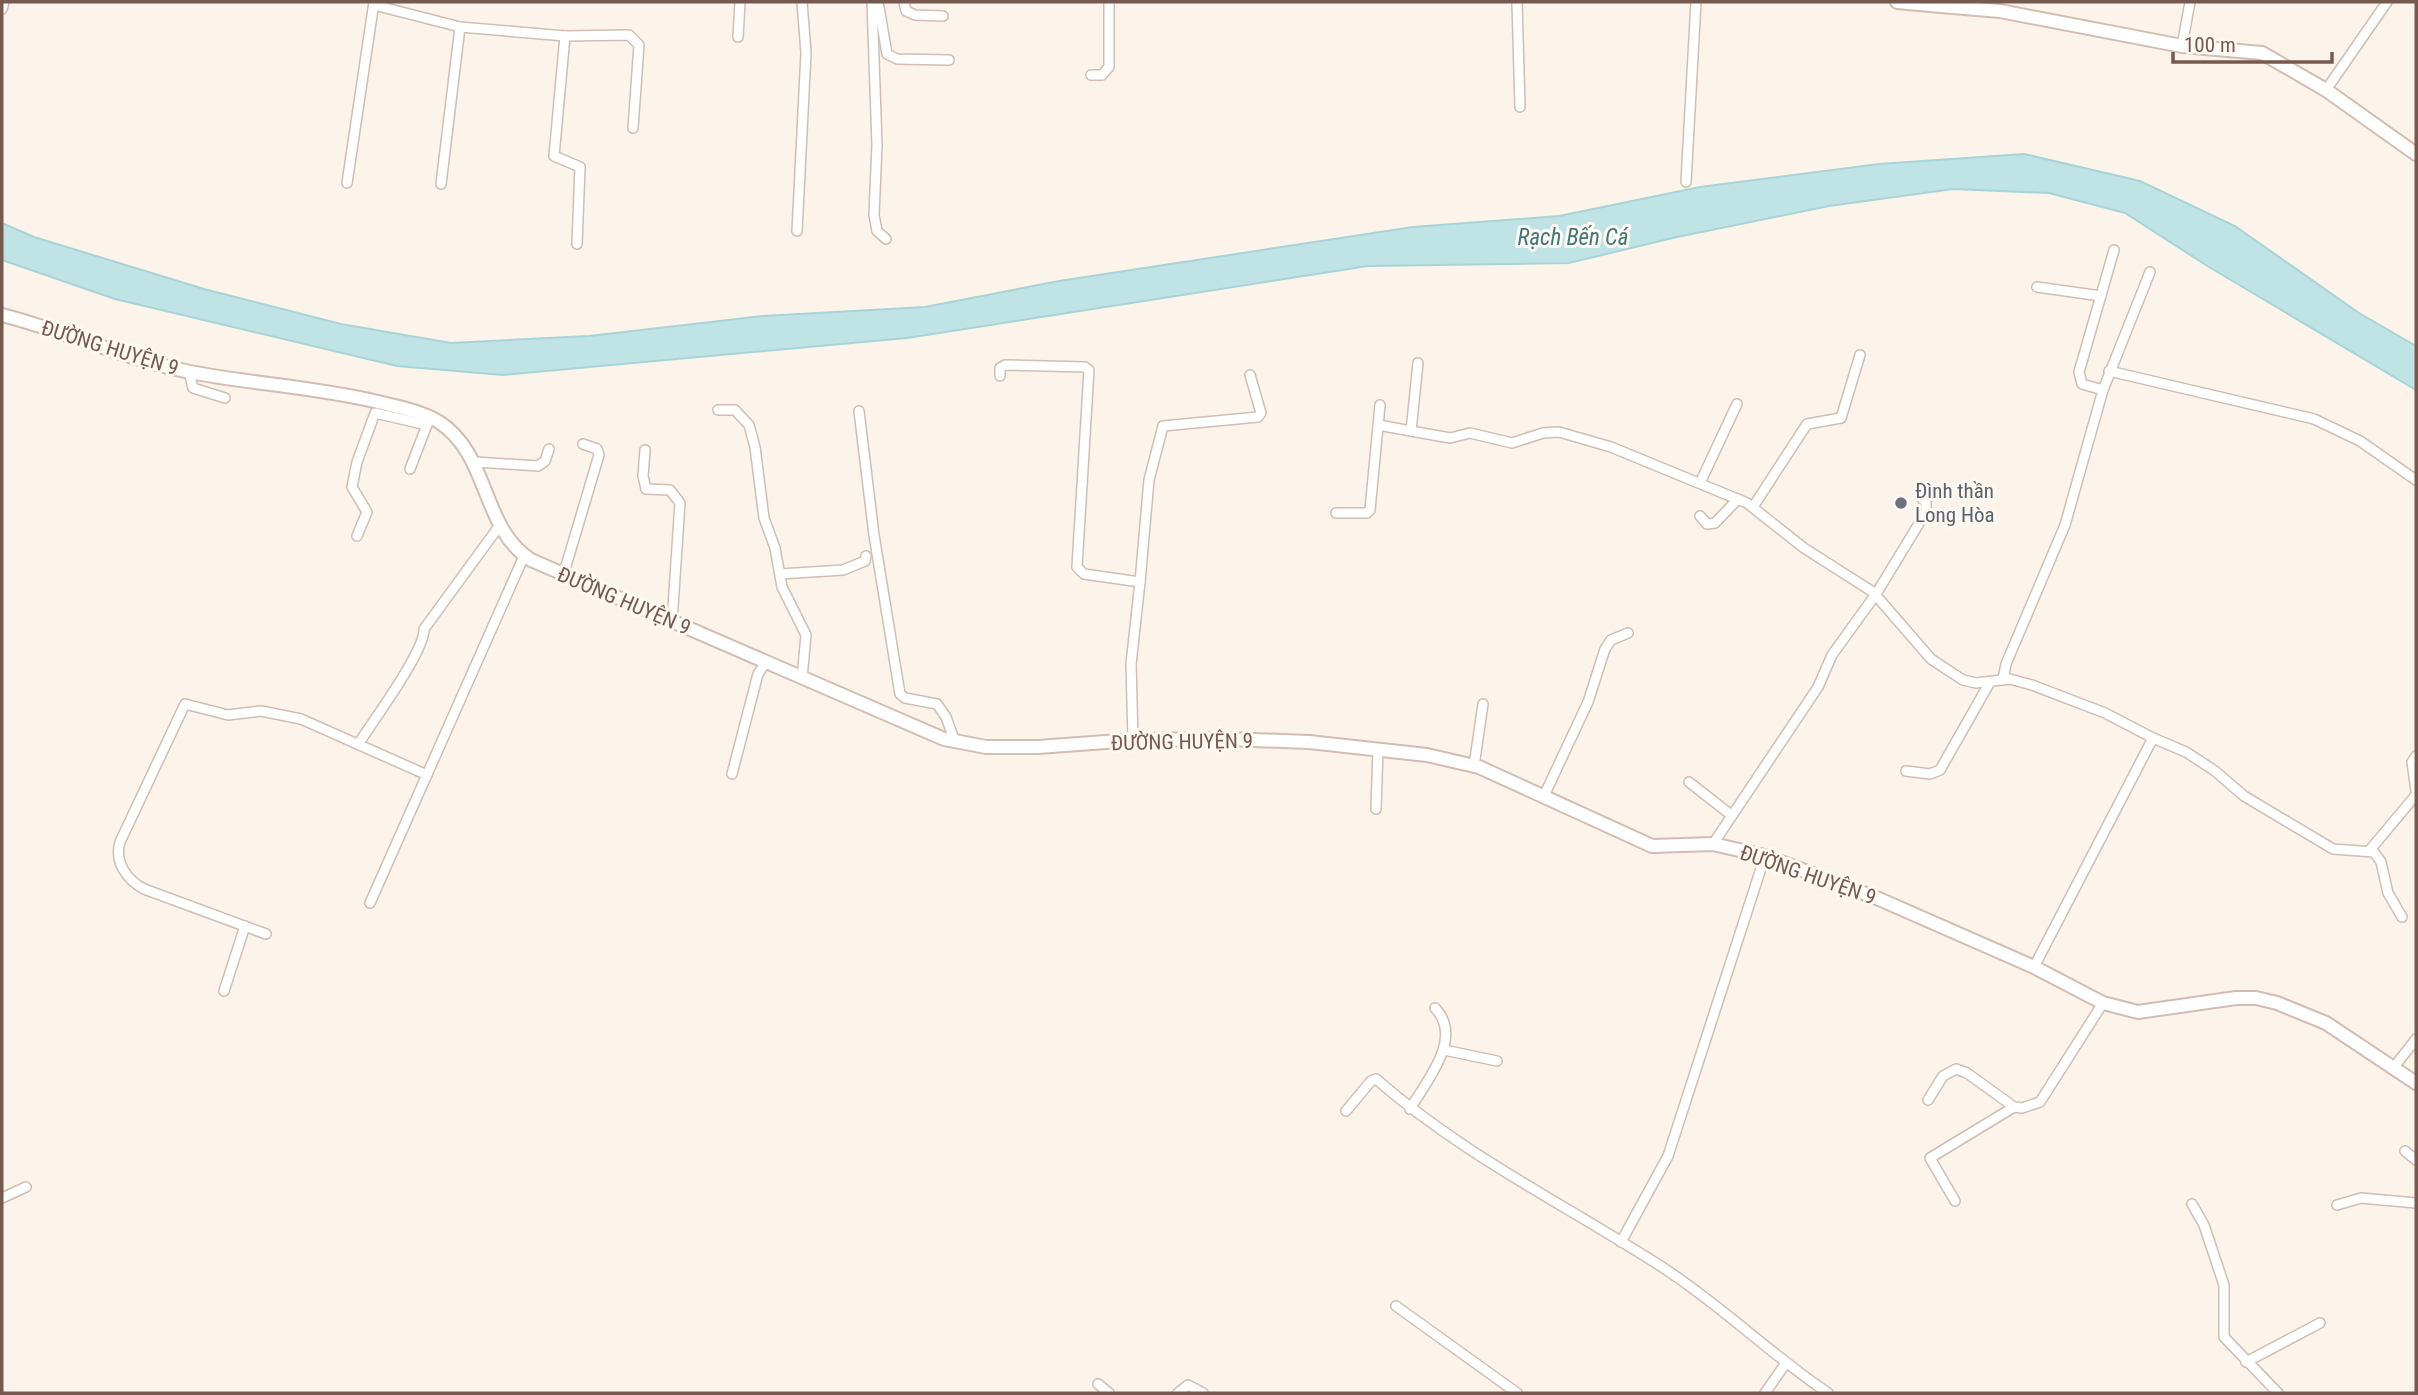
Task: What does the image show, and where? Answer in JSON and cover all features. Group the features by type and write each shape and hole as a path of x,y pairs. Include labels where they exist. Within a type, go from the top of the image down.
{"street":[{"path":"2,9 4,2"},
{"path":"738,37 740,2"},
{"path":"797,231 806,53 802,2"},
{"path":"872,2 877,145 874,215 877,231 886,239"},
{"path":"878,2 887,54 897,59 949,60"},
{"path":"904,2 906,11 915,15 943,16"},
{"path":"1091,75 1102,75 1109,67 1109,2"},
{"path":"1517,2 1520,107"},
{"path":"1686,182 1696,2"},
{"path":"1897,2 2000,11 2182,46 2262,53 2326,90 2416,154"},
{"path":"2182,46 2190,2"},
{"path":"2326,90 2387,2"},
{"path":"347,183 374,3 460,27 565,36 629,35 638,42 632,128"},
{"path":"441,184 460,27"},
{"path":"565,36 554,156 580,167 578,244"},
{"path":"2103,390 2082,384 2079,380 2113,250"},
{"path":"2003,679 2006,664 2065,525 2109,371 2150,272"},
{"path":"2037,287 2101,296"},
{"name":"ĐƯỜNG HUYỆN 9","path":"2,315 100,348 189,372 337,393 428,421 456,436 475,462 500,525 509,541 524,555 563,576 955,742 986,747 1038,747 1133,740 1309,742 1427,755 1474,766 1652,846 1713,844 1765,856 1879,899 2034,967 2104,1003 2138,1012 2154,1012 2222,1000 2256,998 2326,1023 2416,1083"},
{"path":"1753,507 1807,424 1841,418 1860,355"},
{"path":"1411,431 1418,363"},
{"path":"1000,376 1000,368 1005,365 1088,368 1077,567 1084,574 1140,582"},
{"path":"2109,371 2314,419 2360,442 2416,480"},
{"path":"189,372 193,388 226,398"},
{"path":"1133,740 1131,664 1149,480 1163,426 1258,417 1261,405 1250,375"},
{"path":"1700,483 1737,404"},
{"path":"1336,513 1367,513 1370,510 1380,405"},
{"path":"718,410 735,410 749,425 755,447 764,518 775,548 784,592 806,635 802,678"},
{"path":"357,536 367,512 354,493 354,478 375,413 378,411 428,421 410,469"},
{"path":"859,411 874,535 901,694 905,698 937,704 946,716 955,742"},
{"path":"1378,425 1450,438 1471,433 1513,443 1543,433 1559,432 1611,447 1738,499 1753,507 1796,542 1876,594 1931,659 1948,673 1963,680 1990,682 2003,679 2032,685 2081,704 2186,752 2215,771 2245,796 2333,849 2369,851 2378,856 2388,893 2402,918"},
{"path":"563,576 599,455 597,449 583,444"},
{"path":"475,462 538,466 545,461 548,449"},
{"path":"645,450 643,477 646,489 670,490 680,503 672,622"},
{"path":"1713,844 1818,687 1832,655 1876,594 1926,512 1926,503 1920,496"},
{"path":"1700,516 1707,524 1715,523 1738,499"},
{"path":"359,743 424,638 424,629 500,525"},
{"path":"370,903 524,555"},
{"path":"780,574 854,568 865,561 866,556"},
{"path":"1543,798 1588,702 1605,649 1611,640 1628,634"},
{"path":"732,774 758,674 766,662"},
{"path":"1906,771 1930,774 1940,770 1990,682"},
{"path":"266,934 137,886 129,879 119,857 120,842 185,704 228,715 261,711 280,714 359,743 427,775"},
{"path":"1474,766 1483,704"},
{"path":"2034,967 2153,738"},
{"path":"1376,809 1378,749"},
{"path":"2369,851 2416,793 2412,762 2416,756"},
{"path":"1689,782 1731,815"},
{"path":"1621,1242 1668,1156 1765,856"},
{"path":"224,990 244,926"},
{"path":"1928,1100 1944,1076 1956,1069 1967,1073 2014,1107 2022,1108 2043,1100 2104,1003"},
{"path":"1410,1109 1444,1050 1445,1023 1435,1007"},
{"path":"2394,1067 2416,1039"},
{"path":"1444,1050 1497,1061"},
{"path":"1346,1111 1374,1079 1410,1109 1531,1189 1621,1242 1721,1308 1786,1363 1828,1393"},
{"path":"1955,1201 1930,1158 2014,1107"},
{"path":"2405,1151 2416,1160"},
{"path":"2,1198 26,1188"},
{"path":"2337,1205 2361,1198 2416,1203"},
{"path":"2192,1204 2204,1225 2224,1285 2224,1337 2278,1393"},
{"path":"1396,1307 1517,1393"},
{"path":"2246,1362 2320,1323"},
{"path":"1765,1393 1786,1363"},
{"path":"1098,1384 1109,1393"},
{"path":"1178,1393 1188,1385 1203,1393"}],"water":[{"name":"Rạch Bến Cá","path":"2024,154 2140,181 2235,226 2359,313 2416,346 2416,390 2209,267 2125,213 2049,193 1953,189 1829,206 1677,237 1569,263 1368,266 907,338 503,375 397,366 115,299 2,260 2,223 34,237 204,289 341,324 451,343 589,336 763,316 925,307 1059,281 1413,227 1559,216 1700,187 1879,164"}],"place":[{"name":"Đình thần Long Hòa","path":"1901,503"}]}
